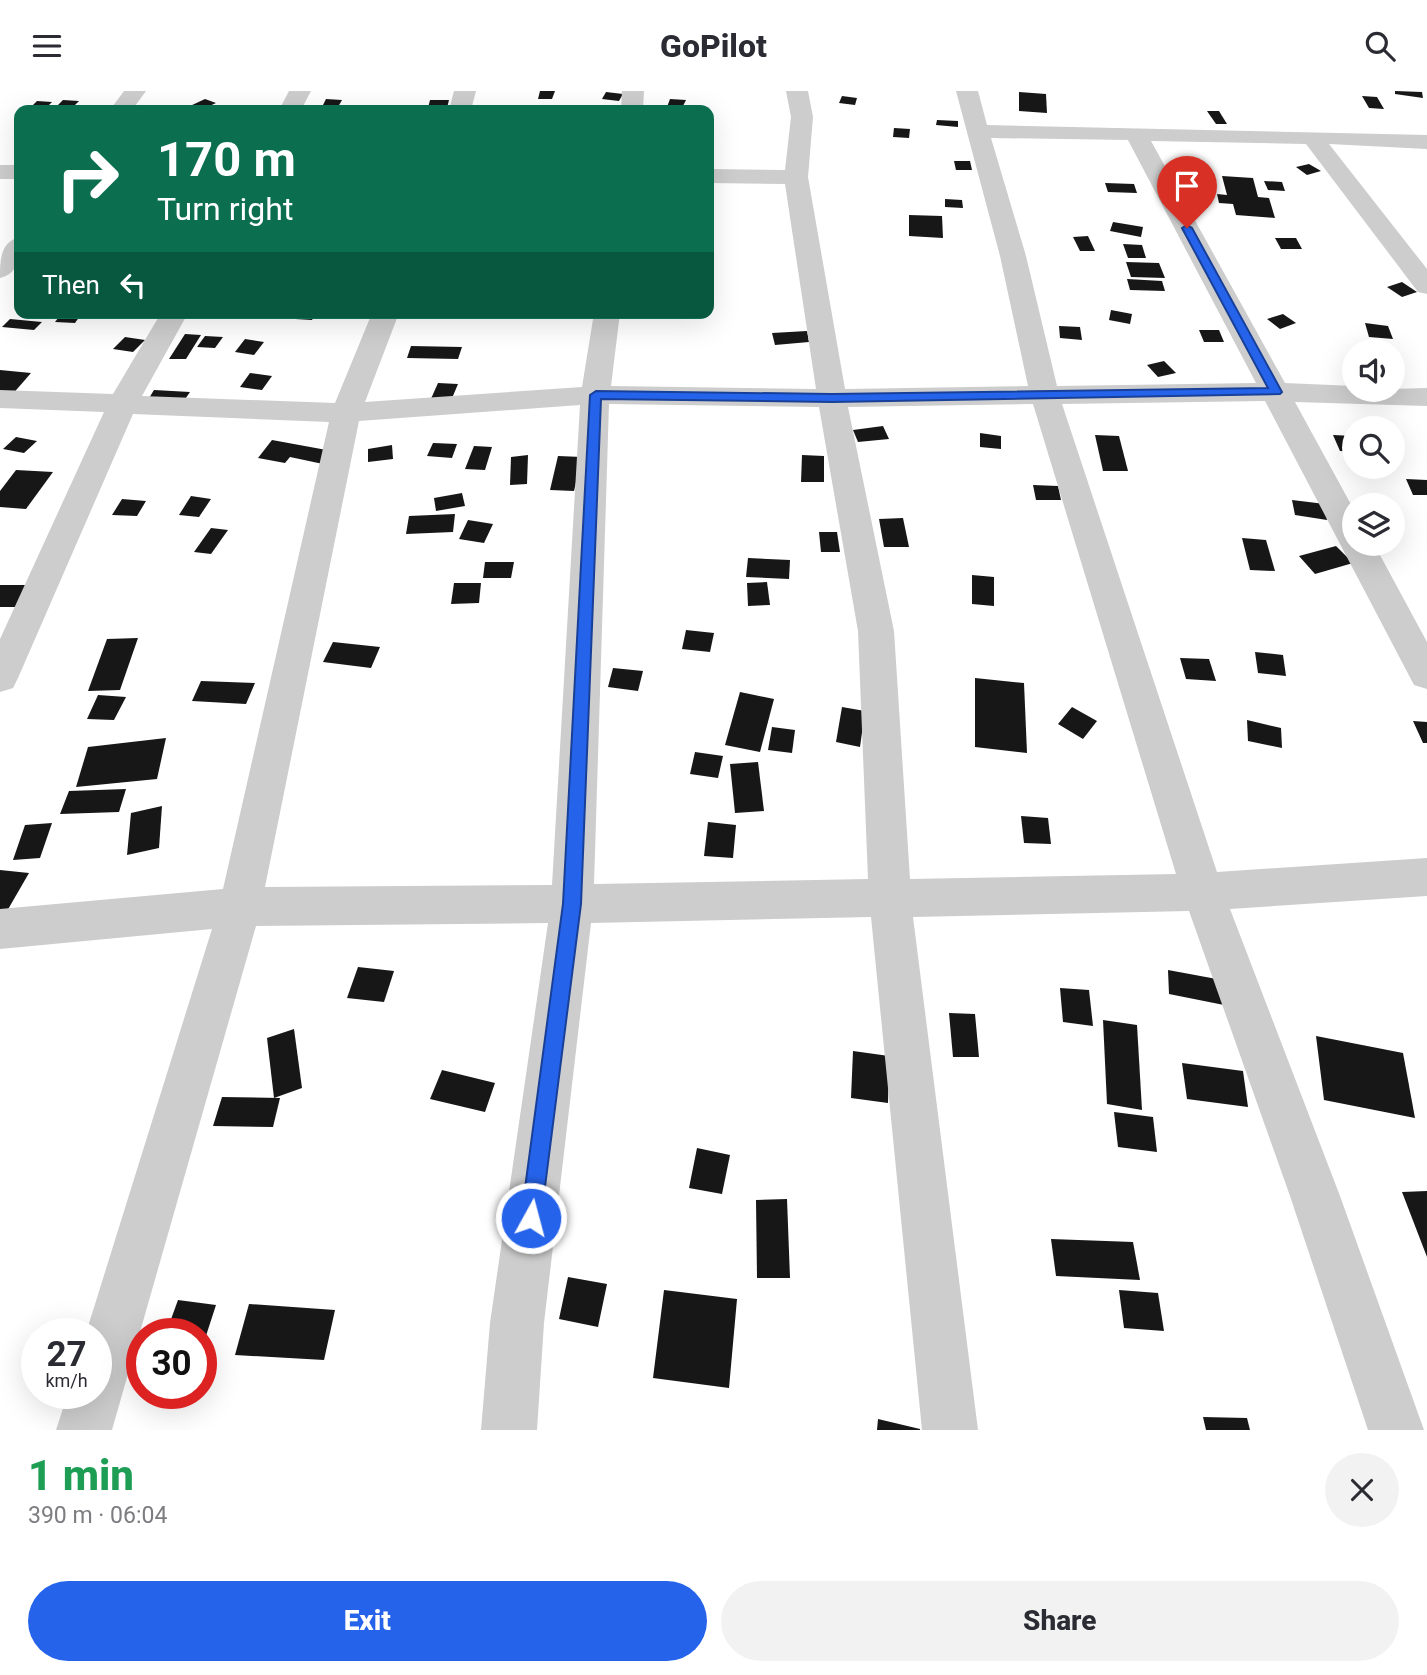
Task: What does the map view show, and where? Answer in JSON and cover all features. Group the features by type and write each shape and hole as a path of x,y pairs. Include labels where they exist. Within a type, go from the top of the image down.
{"street":[{"path":"797,91 802,117 796,177 832,398 876,631 890,898 950,1430"},
{"path":"967,91 1013,256 1044,394 1203,892 1315,1196 1396,1430"},
{"path":"979,131 1312,137 1427,142"},
{"path":"1136,134 1342,516"},
{"path":"1312,137 1427,286"},
{"path":"714,176 796,177"},
{"path":"0,270 14,252"},
{"path":"1,675 123,403 172,319"},
{"path":"112,1337 240,907 346,413 384,319"},
{"path":"509,1430 517,1322 572,904 596,395 606,319"},
{"path":"0,399 346,413 596,395 832,398 1276,392 1427,397"},
{"path":"1363,556 1427,675"},
{"path":"0,929 240,907 572,904 1203,892 1427,877"},
{"path":"84,1430 90,1409"}],"building":[{"path":"540,91 555,91 552,99 538,99"},
{"path":"1395,91 1422,92 1423,98 1395,94"},
{"path":"606,92 623,94 619,101 602,99"},
{"path":"1019,92 1046,94 1047,113 1019,111"},
{"path":"842,96 857,98 855,105 839,103"},
{"path":"1362,96 1377,97 1384,109 1369,108"},
{"path":"205,99 216,103 212,105 192,105"},
{"path":"326,99 342,100 339,105 323,105"},
{"path":"670,99 686,100 684,105 668,105"},
{"path":"63,100 79,101 75,105 58,105"},
{"path":"430,100 449,100 448,105 429,105"},
{"path":"37,101 52,102 49,105 33,105"},
{"path":"1207,111 1219,111 1227,124 1216,124"},
{"path":"937,120 958,121 958,127 936,125"},
{"path":"894,128 910,129 909,138 893,137"},
{"path":"954,161 970,161 972,170 956,170"},
{"path":"1309,164 1321,171 1307,175 1296,167"},
{"path":"1222,176 1253,178 1258,197 1269,198 1275,218 1236,215 1233,204 1219,203 1217,194 1227,195"},
{"path":"1264,181 1282,182 1285,191 1268,190"},
{"path":"1105,183 1134,184 1137,193 1108,192"},
{"path":"945,199 962,200 963,208 945,207"},
{"path":"909,215 942,216 943,238 909,236"},
{"path":"1113,222 1143,227 1141,237 1110,231"},
{"path":"1088,236 1095,251 1080,251 1073,237"},
{"path":"1275,238 1296,238 1302,249 1281,249"},
{"path":"1123,244 1142,245 1146,258 1128,258"},
{"path":"1126,262 1159,263 1165,278 1131,277"},
{"path":"1127,279 1162,281 1165,291 1130,290"},
{"path":"1402,282 1417,292 1402,297 1387,287"},
{"path":"1111,310 1132,314 1130,324 1109,320"},
{"path":"1283,314 1296,323 1280,329 1267,319"},
{"path":"10,319 42,322 34,330 2,327"},
{"path":"57,319 78,319 75,323 55,322"},
{"path":"1365,323 1388,326 1393,339 1369,337"},
{"path":"1059,326 1080,327 1082,340 1060,338"},
{"path":"1199,330 1219,330 1224,342 1204,342"},
{"path":"807,331 809,342 775,345 772,333"},
{"path":"185,334 201,335 186,359 169,359"},
{"path":"205,336 223,337 215,348 197,347"},
{"path":"125,337 145,340 133,352 113,349"},
{"path":"245,339 264,342 254,355 235,352"},
{"path":"411,346 462,347 458,359 407,358"},
{"path":"1164,361 1176,373 1158,377 1147,365"},
{"path":"0,370 31,373 11,396 0,394"},
{"path":"250,373 272,376 262,390 240,387"},
{"path":"438,383 458,384 450,403 430,401"},
{"path":"154,390 190,392 181,405 146,403"},
{"path":"883,426 889,439 858,442 853,430"},
{"path":"980,433 1001,436 1001,449 980,447"},
{"path":"1095,435 1119,436 1128,471 1103,471"},
{"path":"1333,435 1342,435 1340,451"},
{"path":"16,437 37,441 24,453 3,449"},
{"path":"272,440 332,451 323,464 290,457 285,463 258,458"},
{"path":"433,443 457,444 452,458 427,456"},
{"path":"392,445 393,459 368,462 368,449"},
{"path":"474,446 492,447 485,470 465,469"},
{"path":"528,455 527,484 510,485 511,457"},
{"path":"802,455 824,456 824,482 801,482"},
{"path":"558,456 582,457 574,491 550,490"},
{"path":"16,470 53,472 26,509 0,507 0,491"},
{"path":"1406,479 1427,480 1427,495 1413,495"},
{"path":"1033,485 1058,486 1061,500 1036,500"},
{"path":"462,493 465,506 436,511 434,498"},
{"path":"191,496 211,499 199,517 179,515"},
{"path":"122,499 146,501 137,516 112,515"},
{"path":"1292,500 1325,504 1327,520 1295,515"},
{"path":"455,514 453,532 406,534 409,516"},
{"path":"903,518 909,547 884,547 879,519"},
{"path":"468,520 493,524 484,543 459,539"},
{"path":"211,528 228,530 211,554 194,552"},
{"path":"819,532 837,532 840,552 821,552"},
{"path":"1242,538 1266,540 1275,571 1250,570"},
{"path":"1336,546 1342,556 1346,556 1353,563 1315,574 1299,556"},
{"path":"748,558 790,560 789,579 746,577"},
{"path":"485,562 514,562 511,578 483,578"},
{"path":"972,575 994,577 994,606 972,604"},
{"path":"767,582 770,605 748,606 747,583"},
{"path":"454,583 481,583 479,603 451,604"},
{"path":"0,585 27,585 16,607 0,607"},
{"path":"686,630 714,633 710,652 682,649"},
{"path":"138,638 120,690 88,691 107,639"},
{"path":"333,642 380,647 371,668 323,662"},
{"path":"1255,652 1283,655 1286,676 1258,673"},
{"path":"1180,658 1209,659 1216,681 1186,679"},
{"path":"613,668 643,671 638,691 608,687"},
{"path":"975,678 1024,683 1027,753 975,747"},
{"path":"201,681 255,683 246,704 192,701"},
{"path":"740,692 774,699 760,752 725,745"},
{"path":"98,695 126,697 114,720 87,719"},
{"path":"842,707 865,711 860,747 836,742"},
{"path":"1072,707 1097,721 1083,739 1058,724"},
{"path":"1247,720 1281,728 1282,748 1248,741"},
{"path":"1413,721 1427,722 1427,743 1423,743"},
{"path":"772,727 795,730 792,753 768,750"},
{"path":"166,738 157,779 76,787 88,747"},
{"path":"695,752 723,756 718,778 690,774"},
{"path":"758,762 764,811 735,813 730,764"},
{"path":"126,789 119,812 60,814 69,791"},
{"path":"162,806 159,848 127,855 131,813"},
{"path":"1021,816 1048,818 1051,844 1024,843"},
{"path":"708,822 736,825 733,858 704,856"},
{"path":"52,823 40,858 13,860 25,825"},
{"path":"0,870 29,873 3,918 0,918"},
{"path":"358,967 394,971 384,1002 347,998"},
{"path":"1168,970 1222,980 1224,1005 1169,994"},
{"path":"1060,988 1089,990 1093,1026 1063,1022"},
{"path":"949,1013 975,1014 979,1057 953,1057"},
{"path":"1103,1020 1137,1025 1142,1110 1107,1104"},
{"path":"294,1029 302,1088 274,1098 267,1038"},
{"path":"1316,1036 1403,1053 1415,1118 1324,1100"},
{"path":"853,1051 889,1056 888,1103 851,1098"},
{"path":"1182,1063 1243,1071 1248,1107 1187,1099"},
{"path":"442,1070 495,1083 485,1112 430,1099"},
{"path":"222,1097 280,1098 273,1127 213,1126"},
{"path":"1114,1112 1153,1117 1157,1152 1118,1147"},
{"path":"697,1148 730,1155 722,1194 689,1188"},
{"path":"1427,1191 1427,1257 1402,1192"},
{"path":"787,1199 790,1278 757,1278 756,1200"},
{"path":"1051,1239 1133,1242 1140,1280 1056,1276"},
{"path":"568,1277 607,1284 598,1327 559,1319"},
{"path":"664,1290 737,1299 729,1388 653,1378"},
{"path":"1119,1290 1158,1293 1164,1331 1124,1328"},
{"path":"178,1300 216,1305 212,1318 171,1318"},
{"path":"249,1304 335,1310 324,1360 235,1355"},
{"path":"1203,1417 1247,1418 1250,1430 1206,1430"},
{"path":"878,1419 920,1429 920,1430 877,1430"}],"route":[{"path":"531,1218 572,904 596,395 832,398 1276,392 1187,228"}]}
